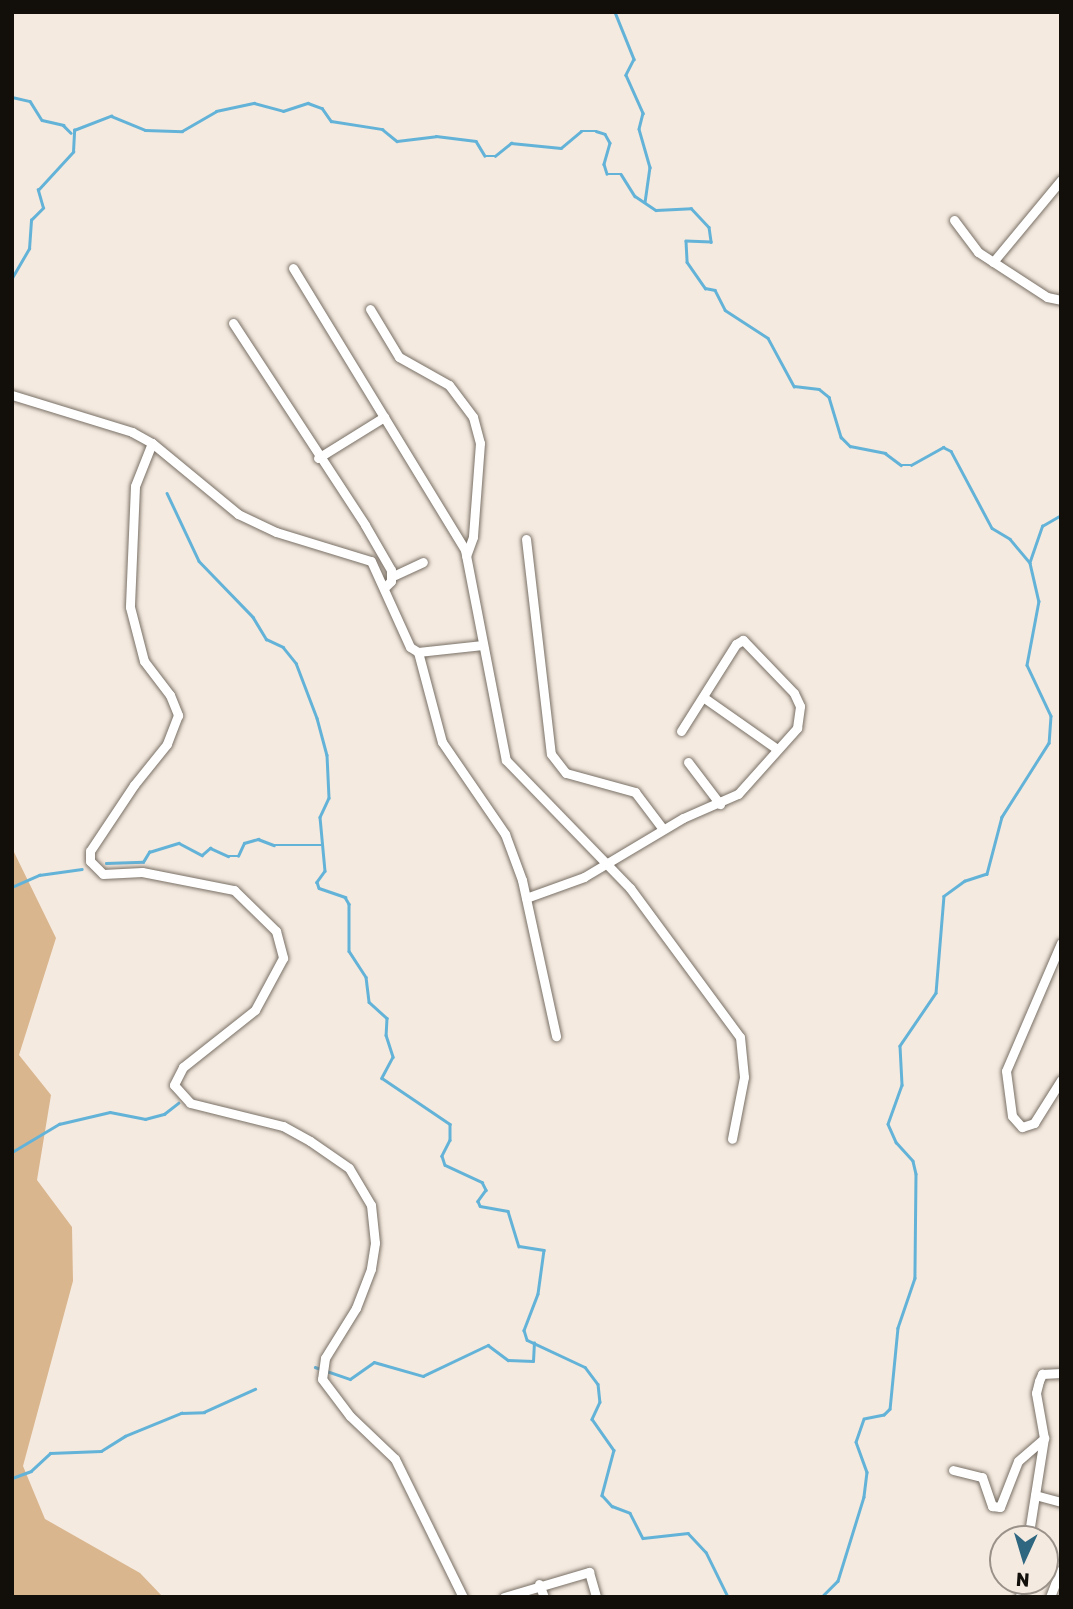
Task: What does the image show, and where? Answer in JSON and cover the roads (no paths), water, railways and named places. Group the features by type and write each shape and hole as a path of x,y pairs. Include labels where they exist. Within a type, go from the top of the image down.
{"street":[{"path":"993,262 1061,180"},
{"path":"954,220 978,252 1047,298 1061,300"},
{"path":"293,268 459,536 466,556 506,760 608,864 740,1037 744,1077 732,1139"},
{"path":"370,309 399,357 449,385 473,417 480,443 473,537 466,556"},
{"path":"233,323 318,458 365,525 393,576"},
{"path":"12,395 152,443 238,514 276,532 371,561 386,586 410,647 418,652 483,645"},
{"path":"318,458 384,417"},
{"path":"152,443 135,486 130,607 144,661 170,695 178,715 167,744 134,785 90,851 90,861 103,874 142,872 234,890 276,931 283,958 255,1010 183,1067 174,1085 190,1103 284,1126 310,1141 349,1168 371,1205 376,1243 372,1269 356,1308 325,1358 322,1379 350,1416 395,1459 463,1597"},
{"path":"526,539 551,754 566,773 635,792 663,829"},
{"path":"386,586 393,576 423,562"},
{"path":"526,898 608,864 663,829 720,804 745,788 797,728 800,706 749,642 736,644 681,731"},
{"path":"418,652 442,742 505,834 526,898 556,1036"},
{"path":"703,696 777,749"},
{"path":"688,762 720,804"},
{"path":"1061,943 1006,1071 1012,1116 1021,1127 1034,1123 1061,1080"},
{"path":"1030,1525 1044,1438 1036,1393 1042,1374 1061,1373"},
{"path":"953,1470 982,1477 997,1509 1009,1492 1018,1461 1044,1438"},
{"path":"1035,1495 1061,1502"},
{"path":"504,1597 540,1584 589,1572 596,1597"},
{"path":"540,1584 544,1597"}],"waterway":[{"path":"615,12 634,59 626,75 643,113 639,129 650,167 645,202"},
{"path":"12,97 30,101 42,120 63,125 71,133"},
{"path":"12,278 29,249 31,220 43,208 38,190 73,152 74,130 111,116 145,130 182,131 216,111 254,103 283,111 308,103 322,108 331,121 382,129 397,141 436,136 476,141 485,156 495,156 511,143 561,148 581,131 596,131 605,134 610,143 604,164 607,174 621,174 635,196 656,210 691,208 709,227 711,242 686,241 687,262 705,288 715,290 725,310 768,338 794,386 819,389 829,397 841,437 850,446 885,453 901,465 911,465 943,447 951,451 992,528 1010,539 1030,563 1039,601 1027,665 1051,716 1049,743 1002,817 987,874 965,881 944,896 936,993 900,1046 902,1085 888,1124 896,1142 913,1161 916,1174 915,1278 898,1328 890,1409 884,1415 864,1419 856,1442 867,1472 864,1497 838,1581 822,1597"},
{"path":"167,493 199,561 253,617 266,639 283,647 296,663 317,718 327,755 329,798 320,817 325,871 317,882 319,888 345,897 349,904 349,951 366,977 369,1002 387,1018 386,1035 393,1057 382,1078 450,1124 450,1140 442,1156 445,1165 482,1182 486,1190 478,1201 480,1206 508,1211 519,1246 544,1250 538,1294 524,1330 527,1340 585,1367 598,1384 600,1402 592,1419 614,1450 602,1495 612,1506 630,1513 643,1538 688,1533 706,1552 728,1597"},
{"path":"1030,561 1042,526 1061,515"},
{"path":"106,863 143,862 149,852 179,843 202,855 210,848 228,856 238,856 244,843 258,839 274,845 321,845"},
{"path":"12,887 39,875 82,869"},
{"path":"12,1152 59,1124 110,1112 145,1119 164,1114 178,1103"},
{"path":"315,1367 350,1379 374,1362 423,1376 488,1345 508,1360 533,1361 534,1343"},
{"path":"12,1478 31,1471 50,1453 101,1451 125,1436 181,1413 204,1412 255,1389"}]}
